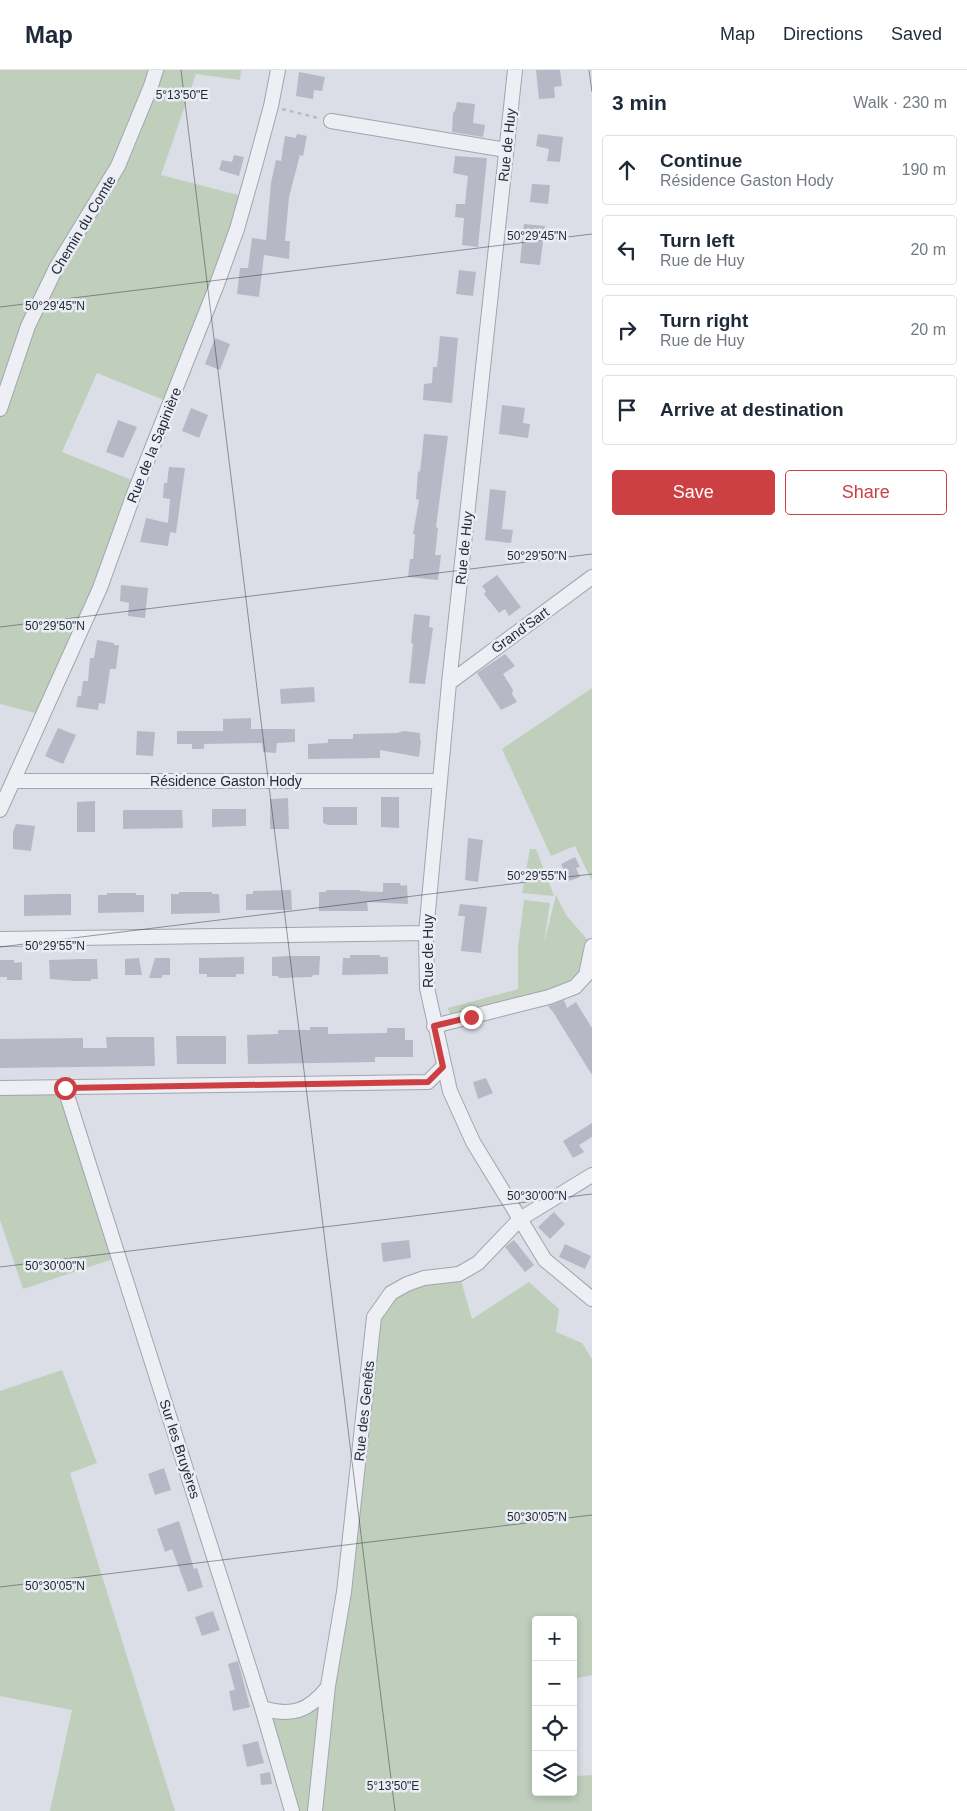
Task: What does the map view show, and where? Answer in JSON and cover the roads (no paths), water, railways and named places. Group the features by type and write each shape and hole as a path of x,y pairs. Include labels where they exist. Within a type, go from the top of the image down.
{"street":[{"name":"Chemin du Comte","path":"0,409 28,326 56,268 118,166 152,86 156,70"},
{"name":"Rue de la Sapinière","path":"0,810 100,588 135,492 213,295 237,229 271,106 278,70"},
{"name":"Rue de Huy","path":"515,70 449,683 426,933 426,988 443,1067 455,1105 473,1142 545,1260 592,1300"},
{"path":"331,121 506,150"},
{"name":"Grand'Sart","path":"449,683 592,577"},
{"name":"Résidence Gaston Hody","path":"13,781 440,781"},
{"path":"0,939 426,933"},
{"path":"434,1026 549,997 575,987 586,975 592,946"},
{"path":"0,1088 428,1082 443,1067"},
{"name":"Sur les Bruyères","path":"65,1088 262,1708 292,1811"},
{"name":"Rue des Genêts","path":"328,1686 344,1592 374,1317 391,1293 406,1284 424,1278 459,1274 478,1263 520,1220 592,1175"},
{"path":"262,1708 286,1713 302,1710 317,1701 328,1686"},
{"path":"315,1811 328,1686"}]}
